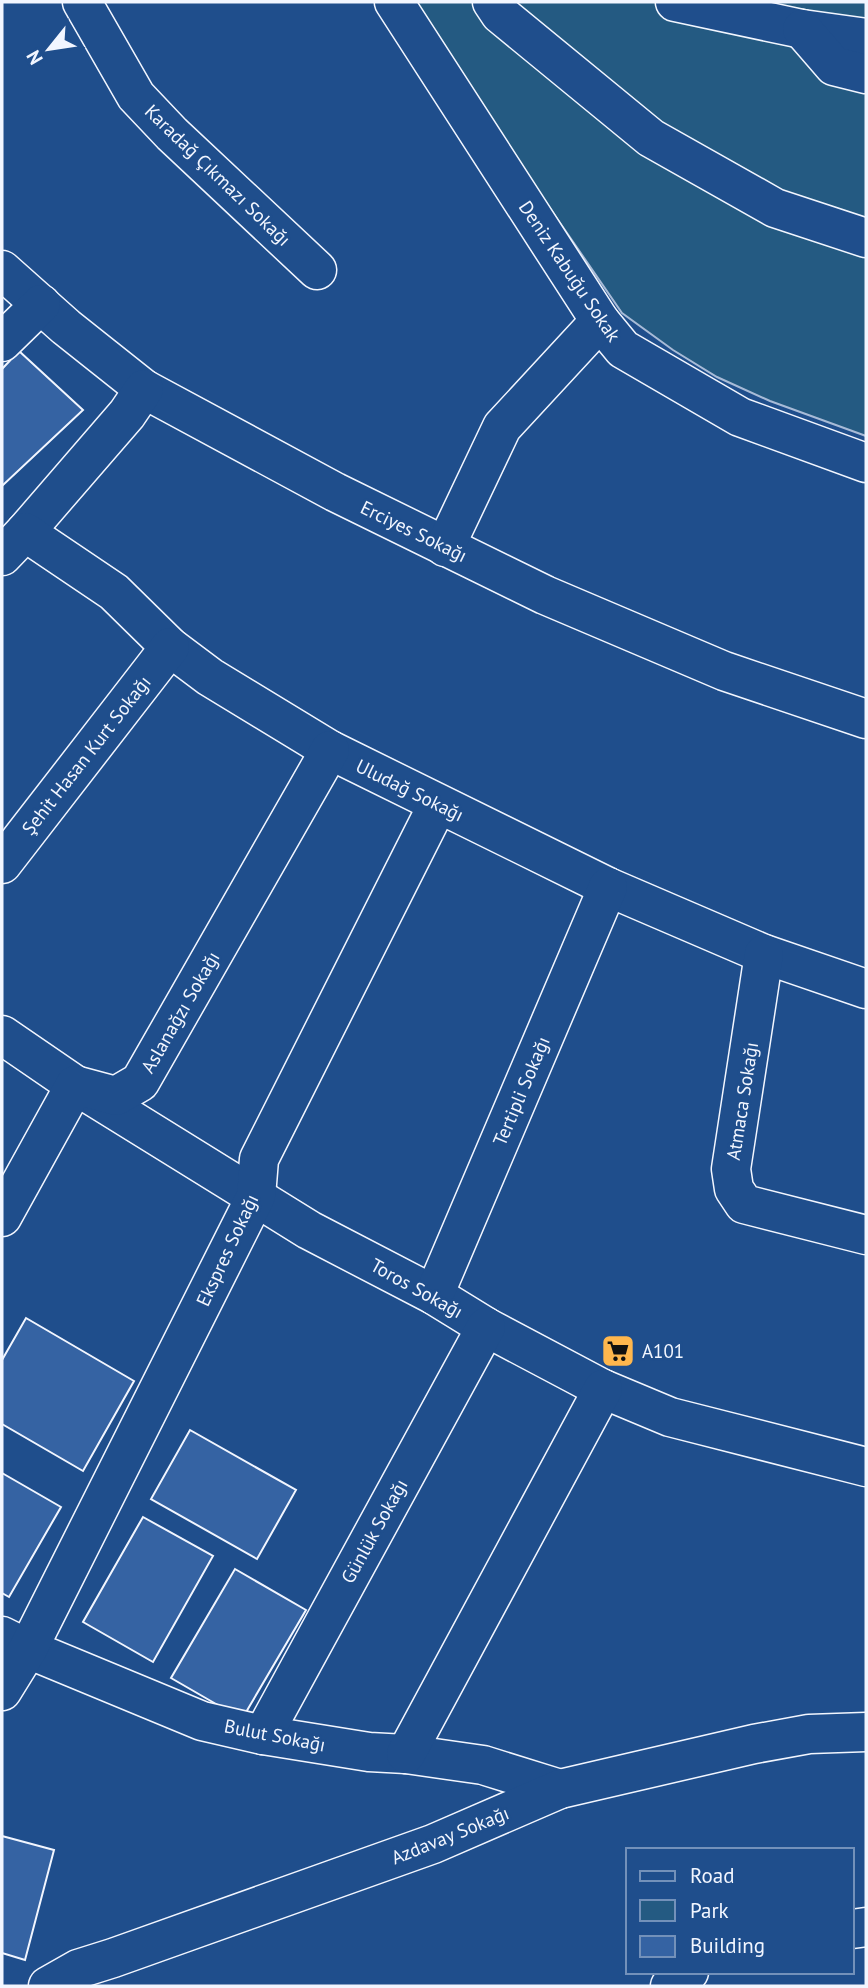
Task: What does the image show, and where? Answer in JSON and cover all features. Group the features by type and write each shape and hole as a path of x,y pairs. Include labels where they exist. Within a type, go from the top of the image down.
{"street":[{"name":"Karadağ Çıkmazı Sokağı","path":"82,2 136,96 172,134 317,270"},
{"name":"Deniz Kabuğu Sokak","path":"394,2 600,321 623,349 740,417 866,463"},
{"path":"492,2 500,14 651,138 775,208 866,237"},
{"path":"675,2 802,29 866,38"},
{"path":"802,29 834,66 866,75"},
{"name":"Erciyes Sokağı","path":"2,270 66,327 144,389 335,492 545,595 724,671 863,711"},
{"path":"2,342 41,304"},
{"path":"445,547 502,427 600,321"},
{"path":"13,544 127,414 144,389"},
{"name":"Uludağ Sokağı","path":"13,544 114,592 170,647 210,677 330,750 608,887 764,954 866,989"},
{"name":"Şehit Hasan Kurt Sokağı","path":"2,864 170,647"},
{"name":"Aslanağzı Sokağı","path":"75,1085 116,1096 140,1082 330,750"},
{"name":"Ekspres Sokağı","path":"2,1691 15,1642 256,1196 259,1159 438,804"},
{"name":"Tertipli Sokağı","path":"434,1295 608,887"},
{"name":"Atmaca Sokağı","path":"764,954 731,1169 734,1189 744,1204 866,1235"},
{"name":"Toros Sokağı","path":"2,1035 75,1085 309,1230 434,1295 486,1327 603,1389 670,1417 866,1467"},
{"path":"2,1217 75,1085"},
{"name":"Günlük Sokağı","path":"263,1735 486,1327"},
{"path":"406,1754 603,1389"},
{"name":"Bulut Sokağı","path":"15,1642 202,1721 263,1735 369,1752 406,1754 484,1765 561,1789"},
{"name":"Azdavay Sokağı","path":"48,1986 78,1969 433,1844 561,1789 754,1744 809,1734 866,1732"},
{"path":"670,1986 686,1974"}],"green space":[{"path":"414,2 866,2 866,436 770,401 717,377 673,350 622,313"}],"building":[{"path":"19,351 83,410 2,486 2,369"},
{"path":"26,1318 134,1381 83,1471 2,1424 2,1360"},
{"path":"190,1430 296,1490 257,1559 151,1499"},
{"path":"2,1473 61,1507 9,1597 2,1593"},
{"path":"143,1517 213,1556 153,1662 83,1622"},
{"path":"235,1569 306,1610 242,1719 171,1678"},
{"path":"2,1836 54,1850 25,1960 2,1953"}],"place":[{"name":"A101","path":"618,1351"}]}
